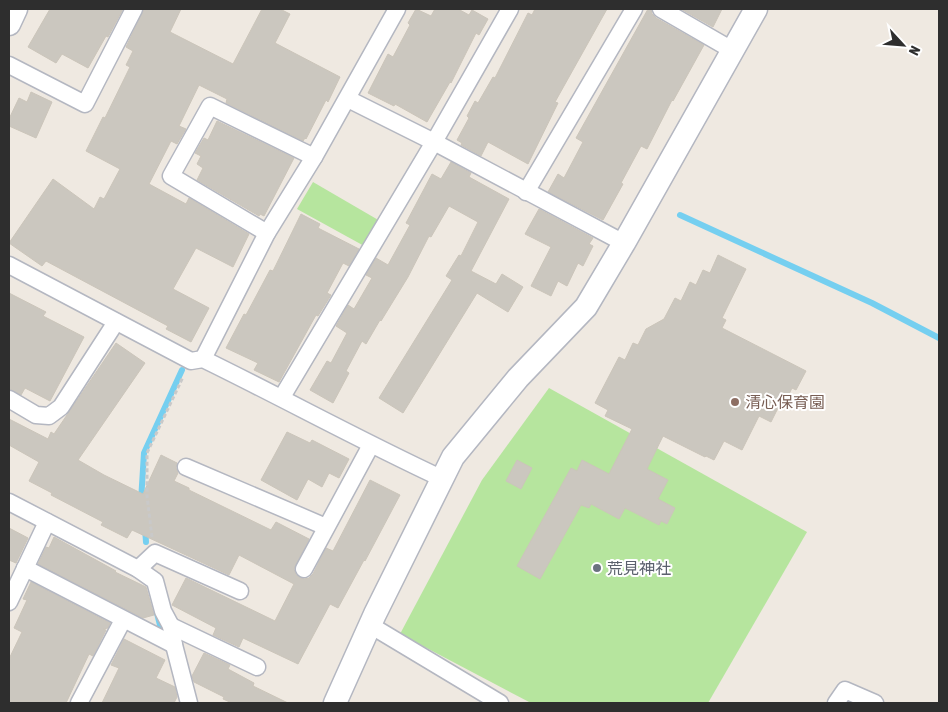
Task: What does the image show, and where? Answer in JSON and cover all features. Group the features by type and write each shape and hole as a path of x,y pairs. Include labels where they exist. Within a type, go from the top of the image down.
{"street":[{"path":"9,24 16,9"},
{"path":"9,66 85,104 134,9"},
{"path":"197,360 267,233 314,157 398,9"},
{"path":"282,397 434,142 510,9"},
{"path":"526,192 634,9"},
{"path":"661,9 732,50"},
{"path":"335,703 370,625 453,458 512,385 586,306 624,243 756,9"},
{"path":"348,98 624,243"},
{"path":"267,233 171,176 210,106 314,157"},
{"path":"9,265 116,322 282,397 371,445 443,479"},
{"path":"9,399 36,415 49,416 61,407 116,322"},
{"path":"304,569 371,445"},
{"path":"186,467 326,527"},
{"path":"9,502 138,569 156,581 163,611 171,626 189,703"},
{"path":"9,602 47,522"},
{"path":"138,569 155,553 240,592"},
{"path":"25,568 174,645"},
{"path":"79,703 123,620"},
{"path":"370,625 500,703"},
{"path":"171,626 257,667"},
{"path":"836,703 845,690 874,703"}],"path":[{"path":"155,553 147,496 147,453 197,360"}],"green space":[{"path":"313,182 380,221 366,247 297,209"},
{"path":"549,388 807,532 708,703 531,703 400,634 482,480"}],"building":[{"path":"50,9 123,9 88,68 62,54 56,63 28,47"},
{"path":"144,9 181,9 170,32 233,64 262,9 280,9 290,14 275,43 340,77 328,102 326,100 306,139 303,141 226,103 227,99 199,85 179,126 186,129 177,144 171,141 149,184 186,204 189,198 249,234 233,267 196,248 173,289 209,308 191,342 166,329 168,326 46,261 42,266 9,243 53,179 94,209 100,197 104,199 120,169 86,151 103,117 105,118 130,67 126,65 133,51 126,47"},
{"path":"416,9 431,16 435,9 458,9 469,15 472,10 488,19 479,35 476,33 451,83 427,122 395,104 394,106 368,93 388,54 393,57 410,25 408,23"},
{"path":"535,9 607,9 555,102 558,103 528,164 488,142 481,156 461,145 462,143 457,140 469,118 467,116 475,101 478,103 493,77 495,78 528,13 532,15"},
{"path":"648,9 651,9 652,14 656,18 704,45 672,100 647,149 641,146 603,220 548,192 558,174 564,178 583,142 576,138"},
{"path":"681,9 722,9 713,27"},
{"path":"31,92 52,102 36,138 9,126 9,119 19,98 27,102"},
{"path":"217,121 294,158 264,216 260,214 259,216 197,180 203,168 197,164 201,156 195,153 204,138 208,140"},
{"path":"451,162 471,173 469,177 509,199 471,271 496,284 502,274 523,287 508,312 477,293 403,413 379,398 452,280 446,276 459,255 461,256 478,222 449,206 431,237 429,236 408,277 381,321 366,344 362,341 346,371 349,373 333,403 310,390 327,361 331,363 347,333 336,326 348,305 354,309 372,278 366,275 376,258 388,265 410,225 406,223 432,174 441,179"},
{"path":"539,209 593,238 589,244 593,246 583,266 578,263 567,286 558,281 551,296 531,286 551,247 525,234"},
{"path":"301,214 320,224 318,228 359,249 349,266 343,263 327,293 331,295 318,316 316,315 279,382 254,370 258,363 226,348 270,270 273,271"},
{"path":"718,255 746,269 722,318 726,320 722,328 806,371 796,390 792,388 783,406 780,404 771,422 759,416 742,450 724,441 714,460 663,436 647,469 668,480 658,499 675,508 667,524 661,521 659,525 625,508 619,519 591,504 589,508 581,505 540,579 517,566 571,468 577,471 582,460 609,474 632,429 605,416 608,410 595,403 619,357 625,360 633,343 638,345 646,329 664,319 675,298 681,301 690,282 696,285 703,270 710,273"},
{"path":"9,293 46,312 43,316 84,337 50,401 25,388 21,395 9,389"},
{"path":"116,343 145,363 78,460 104,475 143,494 161,455 177,463 178,473 174,481 189,488 189,490 271,530 276,522 309,539 294,569 296,575 304,579 309,578 313,574 326,548 333,551 370,480 400,495 338,608 330,604 298,664 243,638 239,647 213,635 216,628 172,605 186,578 275,621 294,584 239,555 229,575 132,530 127,538 101,525 103,522 51,495 52,493 29,481 39,462 9,445 9,419 48,439 51,432 54,434"},
{"path":"287,432 310,443 312,440 349,459 339,478 329,473 322,487 308,479 297,500 261,480"},
{"path":"517,460 532,468 521,489 506,481"},
{"path":"9,528 28,538 16,563 9,560"},
{"path":"54,537 115,572 146,587 154,615 143,618 38,564 46,547 49,548"},
{"path":"31,582 110,623 108,628 103,629 106,630 93,656 89,654 66,703 9,703 9,659 22,632 14,628 27,600 23,599"},
{"path":"124,639 165,660 156,678 175,687 177,697 174,703 102,703 119,668 111,665"},
{"path":"204,653 230,665 228,669 254,683 253,686 288,703 232,703 194,682 192,676"}],"waterway":[{"path":"680,215 872,303 939,338"},
{"path":"141,501 144,453 182,370"},
{"path":"145,528 146,542"},
{"path":"157,613 161,629"}],"place":[{"name":"清心保育園","path":"735,402"},
{"name":"荒見神社","path":"597,568"}]}
